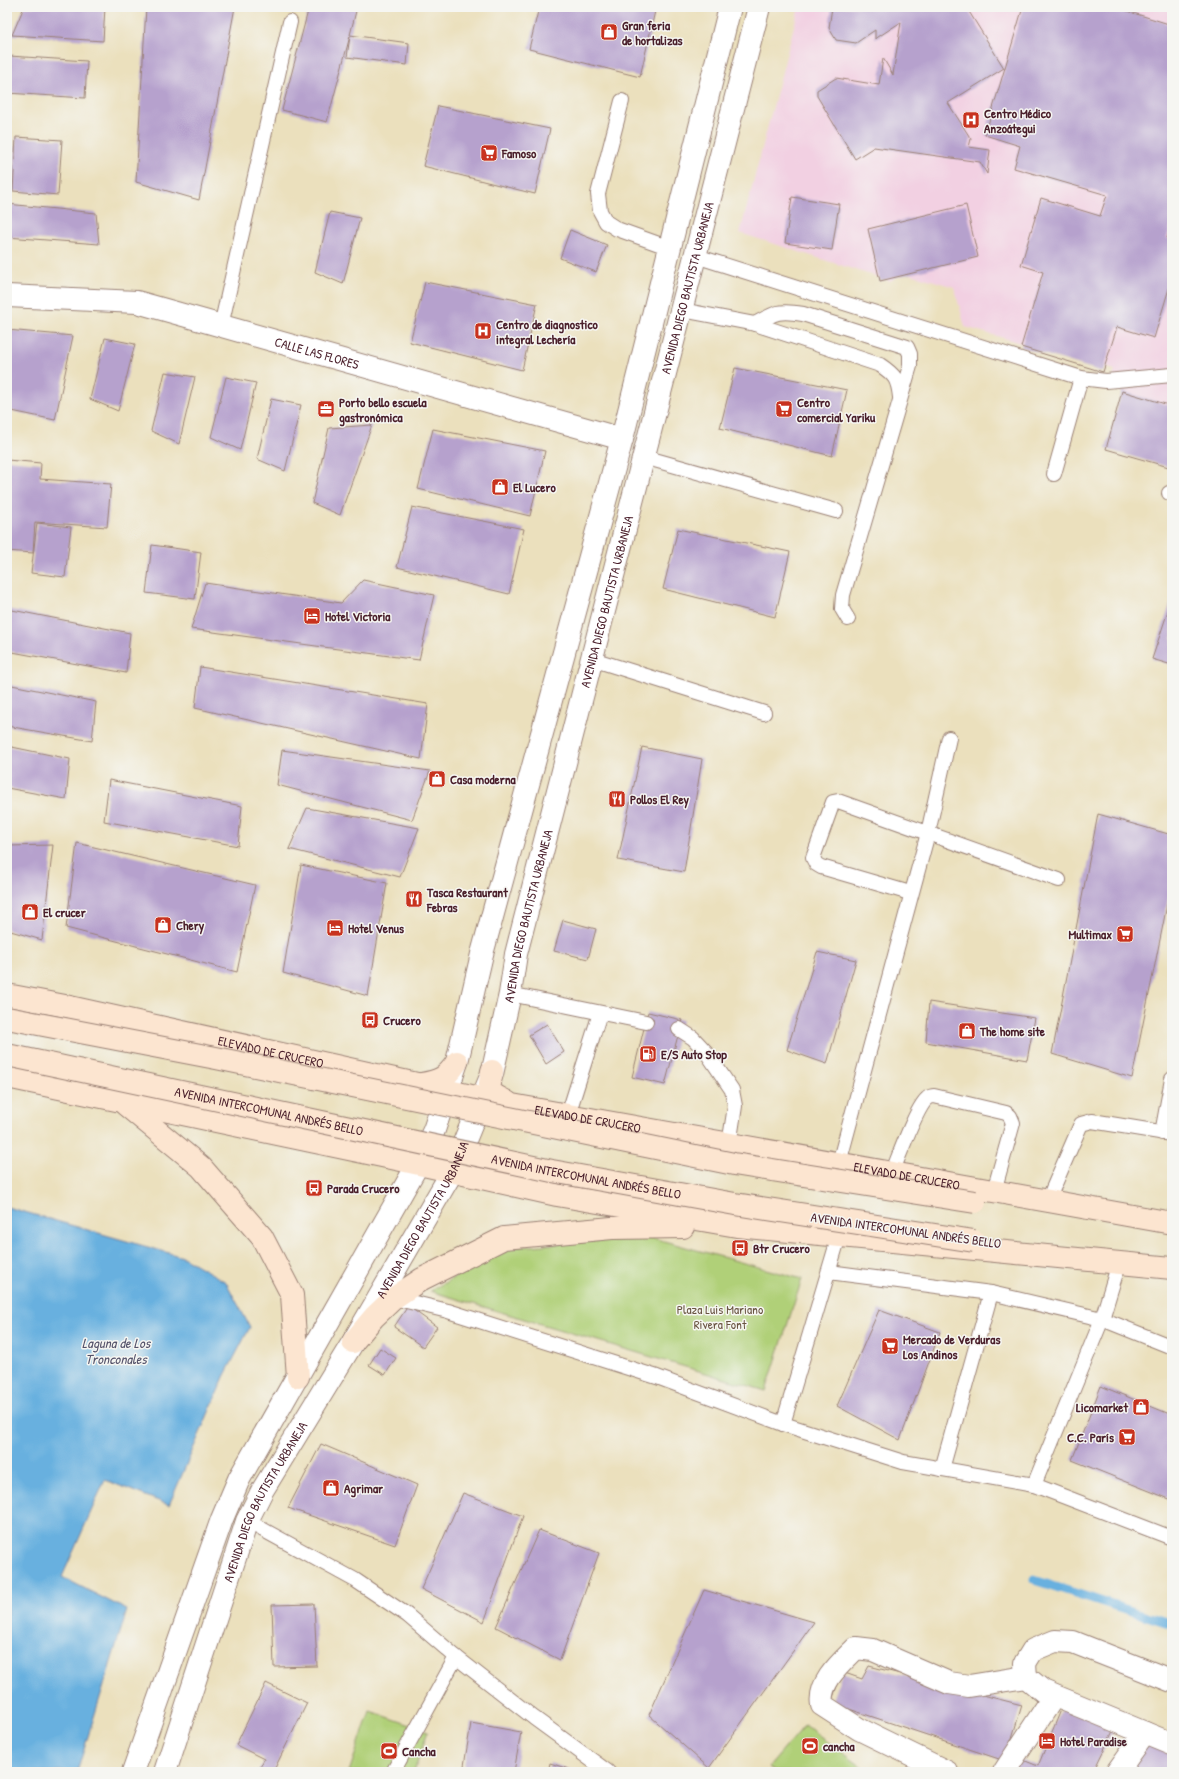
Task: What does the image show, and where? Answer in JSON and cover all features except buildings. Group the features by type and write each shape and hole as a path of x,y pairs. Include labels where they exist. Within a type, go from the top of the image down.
{"main road":[{"name":"ELEVADO DE CRUCERO","path":"7,995 65,1006 482,1097 512,1105 729,1145 1048,1200 1172,1224"},
{"path":"7,1018 216,1058 734,1164 975,1202 1172,1224"},
{"name":"AVENIDA INTERCOMUNAL ANDRÉS BELLO","path":"7,1055 552,1171 735,1204 1172,1268"},
{"path":"421,1084 434,1082 443,1078 449,1074 457,1062"},
{"path":"492,1071 489,1089 490,1092 512,1105"},
{"path":"7,1077 557,1195 737,1226 1172,1268"},
{"path":"124,1103 200,1167 262,1237 292,1295 298,1377"},
{"path":"353,1342 374,1317 394,1298 422,1279 504,1238 612,1228 737,1226"}],"street":[{"name":"AVENIDA DIEGO BAUTISTA URBANEJA","path":"165,1772 248,1521 262,1491 353,1342 452,1172 492,1071 510,994 516,954 759,7"},
{"name":"AVENIDA DIEGO BAUTISTA URBANEJA","path":"133,1772 222,1519 239,1479 418,1164 434,1130 448,1090 457,1062 484,946 622,439 670,248 726,8"},
{"name":"CALLE LAS FLORES","path":"7,296 137,302 622,439"},
{"path":"1172,1681 1073,1642 1055,1641 1033,1650 1025,1663 1026,1677 1043,1691 1172,1744"},
{"path":"947,1772 859,1729 822,1705 821,1698 824,1685 843,1661 856,1648 873,1650 949,1683 969,1686 1026,1677"},
{"path":"1004,1772 1054,1696"},
{"path":"1117,1772 1145,1733"}],"lane":[{"path":"221,326 290,22"},
{"path":"622,100 598,194 600,211 606,222 617,229 670,248"},
{"path":"696,256 1081,378 1106,380 1172,375"},
{"path":"682,310 755,324 880,365 890,371 898,381 901,399"},
{"path":"755,324 774,313 790,312 803,314 907,347 910,354 910,366 901,399 843,595 842,609 848,619"},
{"path":"1054,474 1081,378"},
{"path":"644,457 836,512"},
{"path":"592,659 764,713"},
{"path":"838,1163 910,893 928,833 949,738"},
{"path":"910,893 821,867 816,864 813,858 833,802 838,801 1059,880"},
{"path":"510,994 646,1022"},
{"path":"568,1115 600,1012"},
{"path":"679,1029 693,1038 707,1053 732,1090 735,1106 729,1145"},
{"path":"1048,1200 1081,1124 1092,1121 1167,1133 1172,1080"},
{"path":"892,1173 909,1131 923,1103 928,1097 934,1096 1006,1113 1010,1116 1013,1123 994,1191"},
{"path":"783,1424 840,1236"},
{"path":"1034,1484 1102,1319 1119,1263"},
{"path":"829,1272 991,1293 1102,1319 1172,1346"},
{"path":"942,1469 991,1293"},
{"path":"394,1298 448,1311 649,1375 783,1424 903,1462 1034,1484 1172,1538"},
{"path":"248,1521 355,1580 407,1616 456,1657 534,1718 608,1772"},
{"path":"393,1772 456,1657"}],"shaded area":[{"name":"Centro Médico Anzoátegui","path":"799,7 1172,7 1172,406 1110,388 1115,370 965,327 954,287 904,272 890,281 740,233"}],"green space":[{"name":"Plaza Luis Mariano Rivera Font","path":"653,1238 802,1279 766,1391 430,1291 506,1248 590,1241"},
{"name":"Cancha","path":"370,1711 428,1731 414,1772 349,1772"},
{"name":"cancha","path":"805,1725 869,1772 775,1772 769,1767"}],"water":[{"name":"Laguna de Los Tronconales","path":"7,1207 183,1257 226,1282 250,1327 224,1377 169,1505 105,1480 62,1577 127,1610 77,1772 7,1772"}],"waterway":[{"path":"1034,1580 1172,1624"}],"place":[{"name":"Gran feria de hortalizas","path":"609,32"},
{"name":"Centro Médico Anzoátegui","path":"971,120"},
{"name":"Famoso","path":"489,153"},
{"name":"Centro de diagnostico integral Lechería","path":"483,331"},
{"name":"Porto bello escuela gastronómica","path":"326,409"},
{"name":"Centro comercial Yariku","path":"784,409"},
{"name":"El Lucero","path":"500,487"},
{"name":"Hotel Victoria","path":"312,616"},
{"name":"Casa moderna","path":"437,779"},
{"name":"Pollos El Rey","path":"617,799"},
{"name":"Tasca Restaurant Febras","path":"414,899"},
{"name":"El crucer","path":"30,912"},
{"name":"Chery","path":"163,925"},
{"name":"Hotel Venus","path":"335,928"},
{"name":"Multimax","path":"1125,934"},
{"name":"Crucero","path":"370,1020"},
{"name":"The home site","path":"967,1031"},
{"name":"E/S Auto Stop","path":"648,1054"},
{"name":"Parada Crucero","path":"314,1188"},
{"name":"Btr Crucero","path":"740,1248"},
{"name":"Mercado de Verduras Los Andinos","path":"890,1346"},
{"name":"Licomarket","path":"1141,1407"},
{"name":"C.C. París","path":"1127,1437"},
{"name":"Agrimar","path":"331,1488"},
{"name":"Hotel Paradise","path":"1047,1741"},
{"name":"cancha","path":"810,1746"},
{"name":"Cancha","path":"389,1751"}]}
